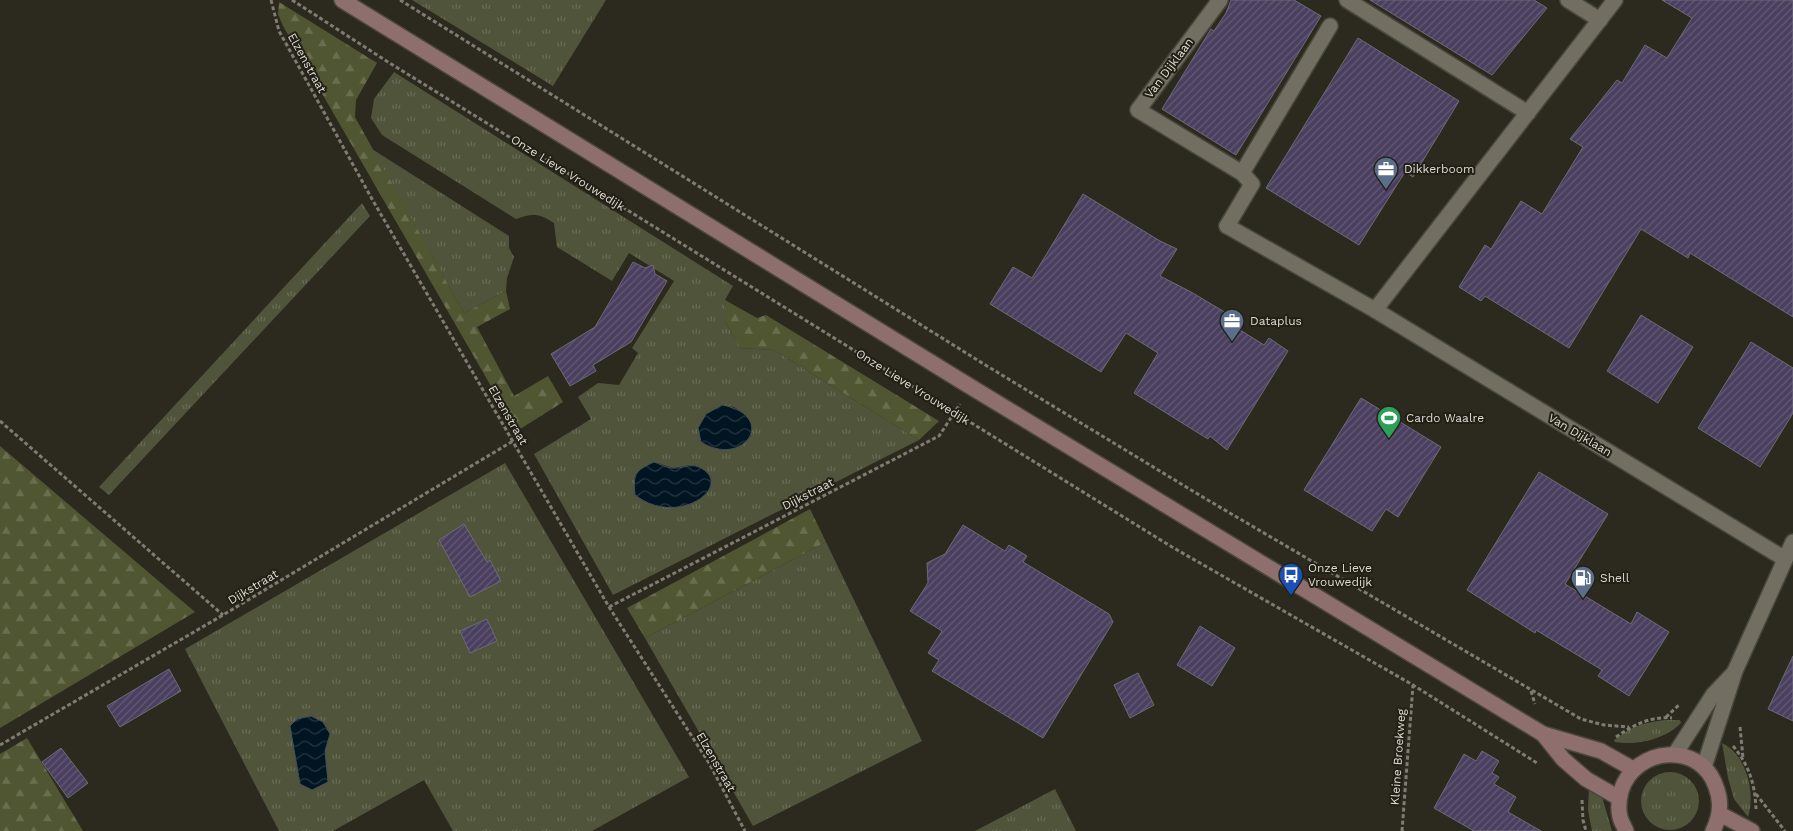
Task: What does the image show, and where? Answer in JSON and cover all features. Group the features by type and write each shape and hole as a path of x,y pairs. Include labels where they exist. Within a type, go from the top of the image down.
{"main road":[{"path":"342,0 970,387 1543,734 1602,751 1633,769"},
{"path":"1543,734 1562,759 1586,780 1619,798"},
{"path":"1626,831 1619,816 1619,798 1624,782 1633,769 1645,760 1660,755 1675,754 1690,758 1704,767 1714,781 1720,797 1720,814 1713,831"},
{"path":"1720,814 1752,831"}],"street":[{"name":"Van Dijklaan","path":"1220,0 1138,110 1242,172 1252,184 1227,226 1376,310 1785,559"},
{"path":"1347,0 1528,113"},
{"path":"1568,0 1600,20"},
{"path":"1376,310 1615,0"},
{"path":"1242,172 1330,26"},
{"path":"1704,767 1735,671 1793,542"},
{"path":"1675,754 1713,695 1735,671"}],"path":[{"name":"Elzenstraat","path":"271,0 279,31 372,199 609,606 709,763 745,831"},
{"name":"Onze Lieve Vrouwedijk","path":"292,0 388,62 1172,547 1413,685 1539,764"},
{"path":"400,0 987,366 1206,499 1581,719 1604,725 1629,727"},
{"name":"Dijkstraat","path":"609,606 939,436 970,387 987,366"},
{"path":"0,421 224,615"},
{"name":"Dijkstraat","path":"0,744 224,615 513,441"},
{"name":"Kleine Broekweg","path":"1402,831 1413,685"},
{"path":"1756,793 1785,831"}],"green space":[{"path":"412,0 606,0 553,86"},
{"path":"279,2 377,63 356,100 355,117 464,313 506,291 510,309 477,327 514,396 548,376 563,402 517,431 283,26 278,14"},
{"path":"394,72 733,286 725,300 725,321 740,348 774,350 919,440 613,595 534,454 591,419 578,397 598,383 619,385 638,353 632,348 674,281 629,253 612,281 557,247 554,223 536,215 516,219 382,135 371,118 374,99","holes":["722,405 734,407 746,415 751,436 734,448 722,448 701,442 698,428 706,414","658,463 673,468 690,465 702,498 680,507 658,506 642,500"]},
{"path":"372,149 509,236 509,248 514,257 507,278 506,291 464,313"},
{"path":"362,203 370,216 109,495 99,487"},
{"path":"725,300 757,318 766,315 939,421 919,440 774,350 740,348 725,321"},
{"path":"0,446 195,612 0,728"},
{"path":"505,463 689,777 592,831 453,831 424,780 333,831 279,831 185,649","holes":["311,716 323,722 330,734 325,751 328,782 297,719"]},
{"path":"810,509 826,542 645,638 627,608"},
{"path":"826,542 922,741 753,826 645,638"},
{"path":"1665,720 1680,720 1681,723 1675,729 1650,740 1623,743 1615,742 1614,740 1638,726"},
{"path":"27,738 83,831 0,831 0,754"},
{"path":"1722,743 1737,756 1747,775 1751,797 1748,817 1734,799"},
{"path":"1670,772 1681,774 1694,785 1699,801 1697,812 1686,825 1670,830 1659,828 1646,817 1641,801 1643,790 1654,777"},
{"path":"1589,786 1601,793 1612,831 1592,831 1588,810"},
{"path":"1055,789 1076,831 975,831"}],"water":[{"path":"722,405 739,411 749,419 752,429 749,438 742,445 730,449 717,449 701,442 698,428 706,414"},
{"path":"654,462 671,468 699,467 709,475 711,484 707,493 684,506 668,508 652,504 635,495 635,477 639,471"},
{"path":"311,716 323,722 330,734 325,751 328,782 312,790 300,784 290,726 297,719"}],"building":[{"path":"1231,0 1294,0 1321,16 1236,155 1162,109 1211,29 1214,31 1226,13"},
{"path":"1370,0 1534,0 1547,8 1492,75"},
{"path":"1662,0 1793,0 1793,317 1690,253 1688,258 1641,229 1569,348 1485,296 1481,301 1459,287 1485,245 1491,249 1521,201 1542,214 1583,147 1570,139 1617,80 1622,83 1645,45 1667,58 1692,18"},
{"path":"1358,38 1459,101 1413,177 1405,172 1359,245 1266,188"},
{"path":"1083,194 1160,241 1177,249 1160,276 1233,317 1229,323 1264,345 1269,338 1288,351 1227,450 1210,436 1208,439 1134,393 1158,353 1126,333 1101,372 990,304 1013,267 1032,278"},
{"path":"633,262 645,268 653,265 655,274 667,281 631,342 593,365 596,371 570,386 551,354 595,327"},
{"path":"1641,315 1693,347 1658,403 1607,371"},
{"path":"1751,342 1793,368 1793,413 1760,467 1698,428"},
{"path":"1361,398 1441,447 1398,517 1386,509 1372,531 1304,490"},
{"path":"1539,472 1608,514 1565,584 1631,624 1637,612 1669,632 1629,696 1598,676 1602,670 1536,630 1535,633 1467,590"},
{"path":"464,524 487,562 490,560 501,581 470,597 439,540"},
{"path":"963,525 1005,551 1009,545 1027,556 1023,562 1109,614 1113,622 1043,738 932,671 939,660 928,653 942,631 910,611 928,583 927,563 945,554"},
{"path":"487,619 497,641 470,653 460,631"},
{"path":"1200,626 1235,648 1212,686 1177,665"},
{"path":"1793,656 1793,721 1768,709"},
{"path":"169,669 181,691 120,727 107,706"},
{"path":"1138,673 1154,705 1130,718 1114,685"},
{"path":"61,748 88,783 68,798 42,762"},
{"path":"1482,751 1499,761 1492,773 1499,777 1494,784 1516,797 1508,812 1541,831 1474,831 1434,808 1464,754 1476,761"}],"place":[{"name":"Dikkerboom","path":"1386,190"},
{"name":"Dataplus","path":"1232,342"},
{"name":"Cardo Waalre","path":"1389,439"},
{"name":"Onze Lieve Vrouwedijk","path":"1291,596"},
{"name":"Shell","path":"1583,599"}]}
